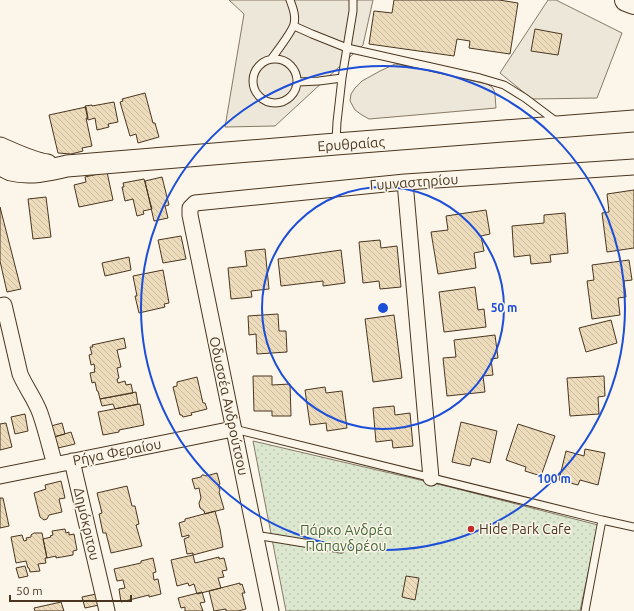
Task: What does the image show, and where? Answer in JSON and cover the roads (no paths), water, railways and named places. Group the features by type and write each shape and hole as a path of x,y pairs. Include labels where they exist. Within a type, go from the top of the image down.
{"highway":[{"path":"626,0 634,3"}],"main road":[{"name":"Ερυθραίας","path":"4,168 31,172 67,166 634,121"},
{"name":"Ερυθραίας","path":"0,148 20,157 42,164 67,166"}],"street":[{"name":"Γυμναστηρίου","path":"195,202 405,182 634,167"},
{"path":"405,182 431,478"},
{"name":"Οδυσσέα Ανδρούτσου","path":"195,202 190,208 190,215 271,611"},
{"path":"2,305 20,374 33,396 40,414 55,465"},
{"name":"Ρήγα Φεραίου","path":"0,476 233,429"},
{"name":"Δημόκριτου","path":"72,461 107,611"}],"lane":[{"path":"272,58 294,26 295,16 290,0"},
{"path":"336,144 342,78 353,11 353,0"},
{"path":"294,26 347,48 480,78 504,85 525,98 564,127"},
{"path":"272,58 281,59 290,64 293,68 298,82 297,88 288,100 277,103 268,102 256,94 253,85 253,74 259,65 264,61 272,58"},
{"path":"298,82 342,78"},
{"path":"233,429 634,527"},
{"path":"585,611 602,520"},
{"path":"255,535 341,549"}],"place":[{"name":"Hide Park Cafe","path":"471,529"}],"park label":[{"name":"Πάρκο Ανδρέα Παπανδρέου","path":"346,538"}]}
